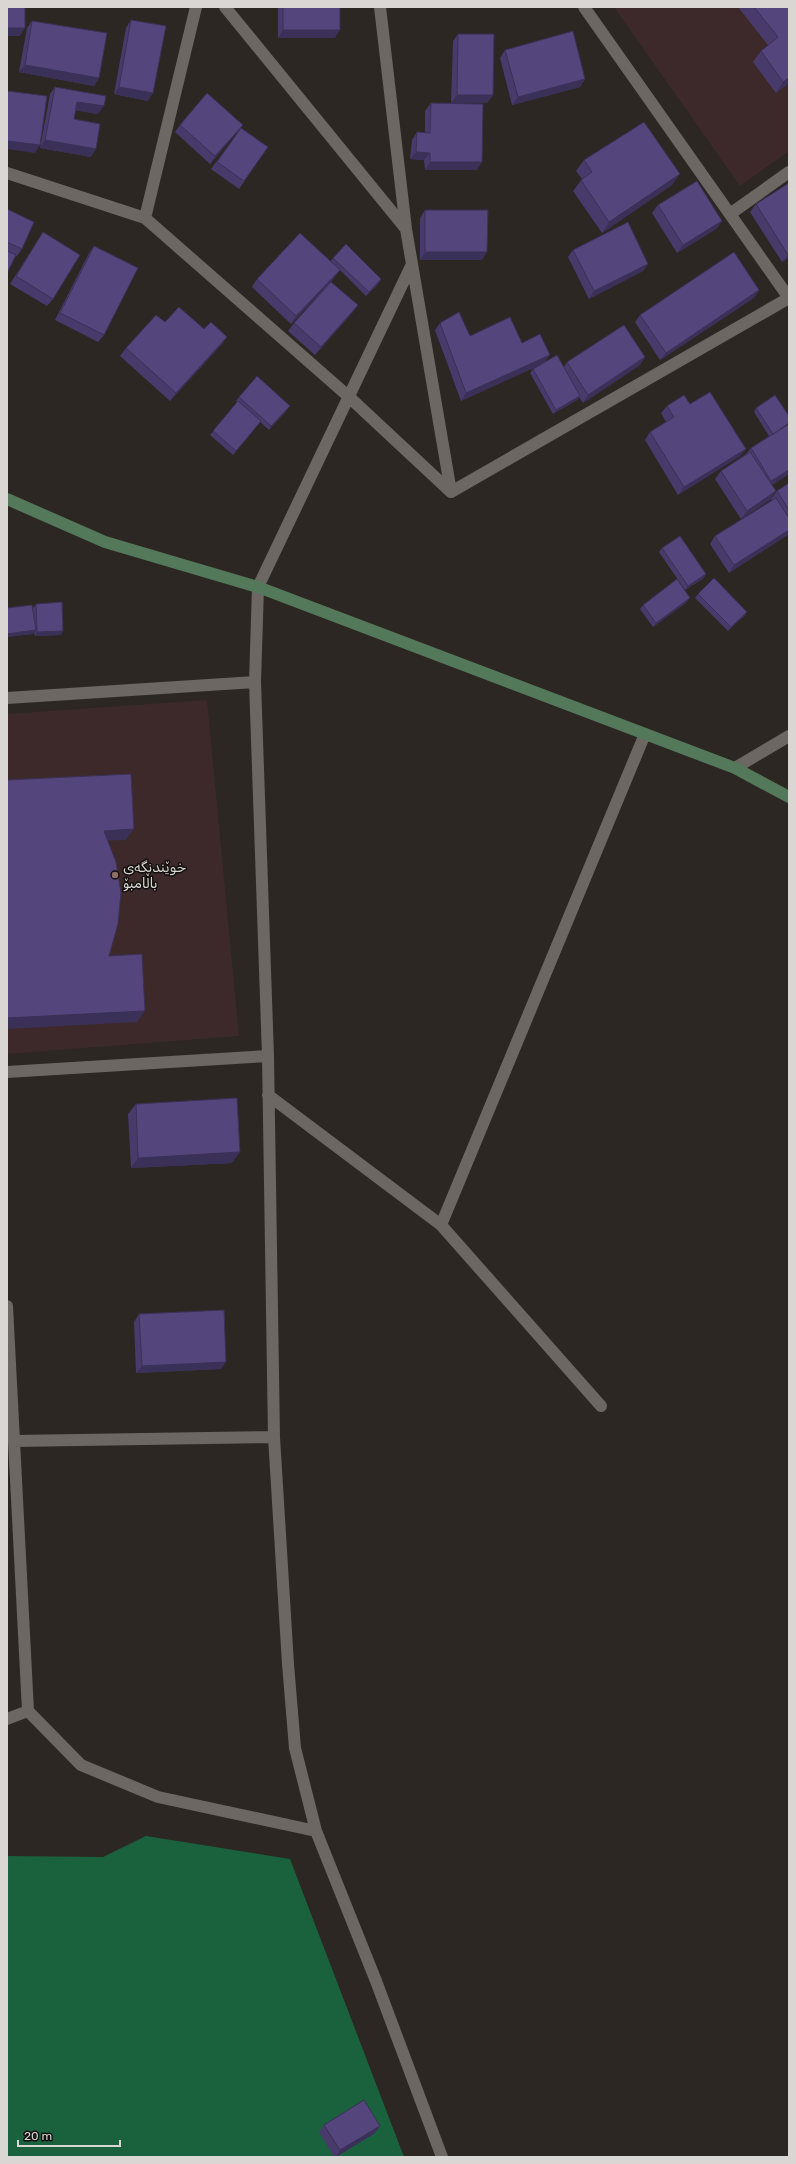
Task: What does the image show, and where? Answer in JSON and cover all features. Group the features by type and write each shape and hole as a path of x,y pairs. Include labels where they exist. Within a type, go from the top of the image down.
{"street":[{"path":"145,218 196,7"},
{"path":"225,7 406,229"},
{"path":"380,7 406,229 451,492"},
{"path":"451,492 789,298 584,7"},
{"path":"730,214 789,172"},
{"path":"7,173 145,218 348,396 451,492"},
{"path":"412,264 258,587 255,682 268,1056 274,1437 288,1664 295,1748 316,1830 376,1981 442,2157"},
{"path":"7,499 105,542 258,587 735,768 789,797"},
{"path":"7,698 255,682"},
{"path":"441,1225 645,734"},
{"path":"735,768 789,736"},
{"path":"7,1072 268,1056"},
{"path":"268,1095 441,1225 601,1406"},
{"path":"7,1306 8,1354 28,1711 81,1765 158,1797 316,1830"},
{"path":"14,1441 274,1437"},
{"path":"7,1719 28,1711"}],"shaded area":[{"path":"614,7 789,7 789,151 740,186"},
{"name":"خوێندنگەی باڵامبۆ","path":"207,700 239,1036 7,1054 7,714"}],"green space":[{"path":"146,1836 290,1859 404,2157 7,2157 7,1856 103,1857"}],"building":[{"path":"7,7 25,7 25,28 7,28"},
{"path":"283,7 340,7 340,30 283,30"},
{"path":"754,7 789,7 789,78 783,82 761,51 778,37"},
{"path":"131,20 166,26 153,93 119,87"},
{"path":"32,21 107,33 99,78 25,65"},
{"path":"573,31 585,79 518,97 505,50"},
{"path":"458,34 494,34 493,95 457,95"},
{"path":"55,87 106,96 104,106 77,102 74,119 100,124 96,149 45,140"},
{"path":"7,91 47,96 40,145 7,141"},
{"path":"207,93 243,125 215,156 180,125"},
{"path":"431,103 483,104 482,162 430,162 430,153 416,152 417,132 430,133"},
{"path":"644,122 680,174 609,222 581,180 592,172 584,160"},
{"path":"241,128 268,147 244,181 217,162"},
{"path":"697,181 722,221 683,245 658,205"},
{"path":"789,183 789,254 788,255 756,204"},
{"path":"7,209 34,222 22,249 7,242"},
{"path":"425,210 488,210 487,252 425,252"},
{"path":"628,222 648,264 594,291 573,250"},
{"path":"43,232 80,255 53,299 16,276"},
{"path":"300,233 340,270 296,316 257,279"},
{"path":"346,244 381,279 369,292 333,258"},
{"path":"94,246 138,268 104,335 60,313"},
{"path":"7,251 16,255 7,273"},
{"path":"734,252 759,290 666,353 640,315"},
{"path":"331,282 358,305 321,347 294,323"},
{"path":"179,307 204,329 211,322 227,337 176,393 126,348 156,315 165,322"},
{"path":"459,312 470,336 510,317 522,343 540,334 550,355 466,393 440,323"},
{"path":"624,325 645,357 588,395 567,362"},
{"path":"557,355 580,396 556,410 533,369"},
{"path":"257,376 290,406 271,426 239,397"},
{"path":"710,392 746,449 684,487 650,432 674,417 667,406 684,395 690,404"},
{"path":"775,395 789,416 789,423 773,434 756,408"},
{"path":"238,401 261,421 236,451 213,431"},
{"path":"789,424 789,470 771,481 751,448"},
{"path":"750,452 776,491 747,511 721,471"},
{"path":"789,483 789,510 777,491"},
{"path":"776,498 789,518 789,530 734,565 715,536"},
{"path":"680,536 706,574 688,586 662,548"},
{"path":"714,578 747,612 731,627 698,594"},
{"path":"677,579 690,598 656,623 643,605"},
{"path":"62,602 63,631 37,632 36,604"},
{"path":"32,605 36,630 7,634 7,608"},
{"path":"131,774 134,829 104,831 116,862 121,893 118,924 109,956 142,954 145,1011 7,1018 7,780"},
{"path":"237,1098 240,1152 138,1158 136,1104"},
{"path":"224,1310 226,1362 142,1366 139,1314"},
{"path":"364,2100 380,2126 340,2150 324,2125"}],"place":[{"name":"خوێندنگەی باڵامبۆ","path":"115,875"}]}
